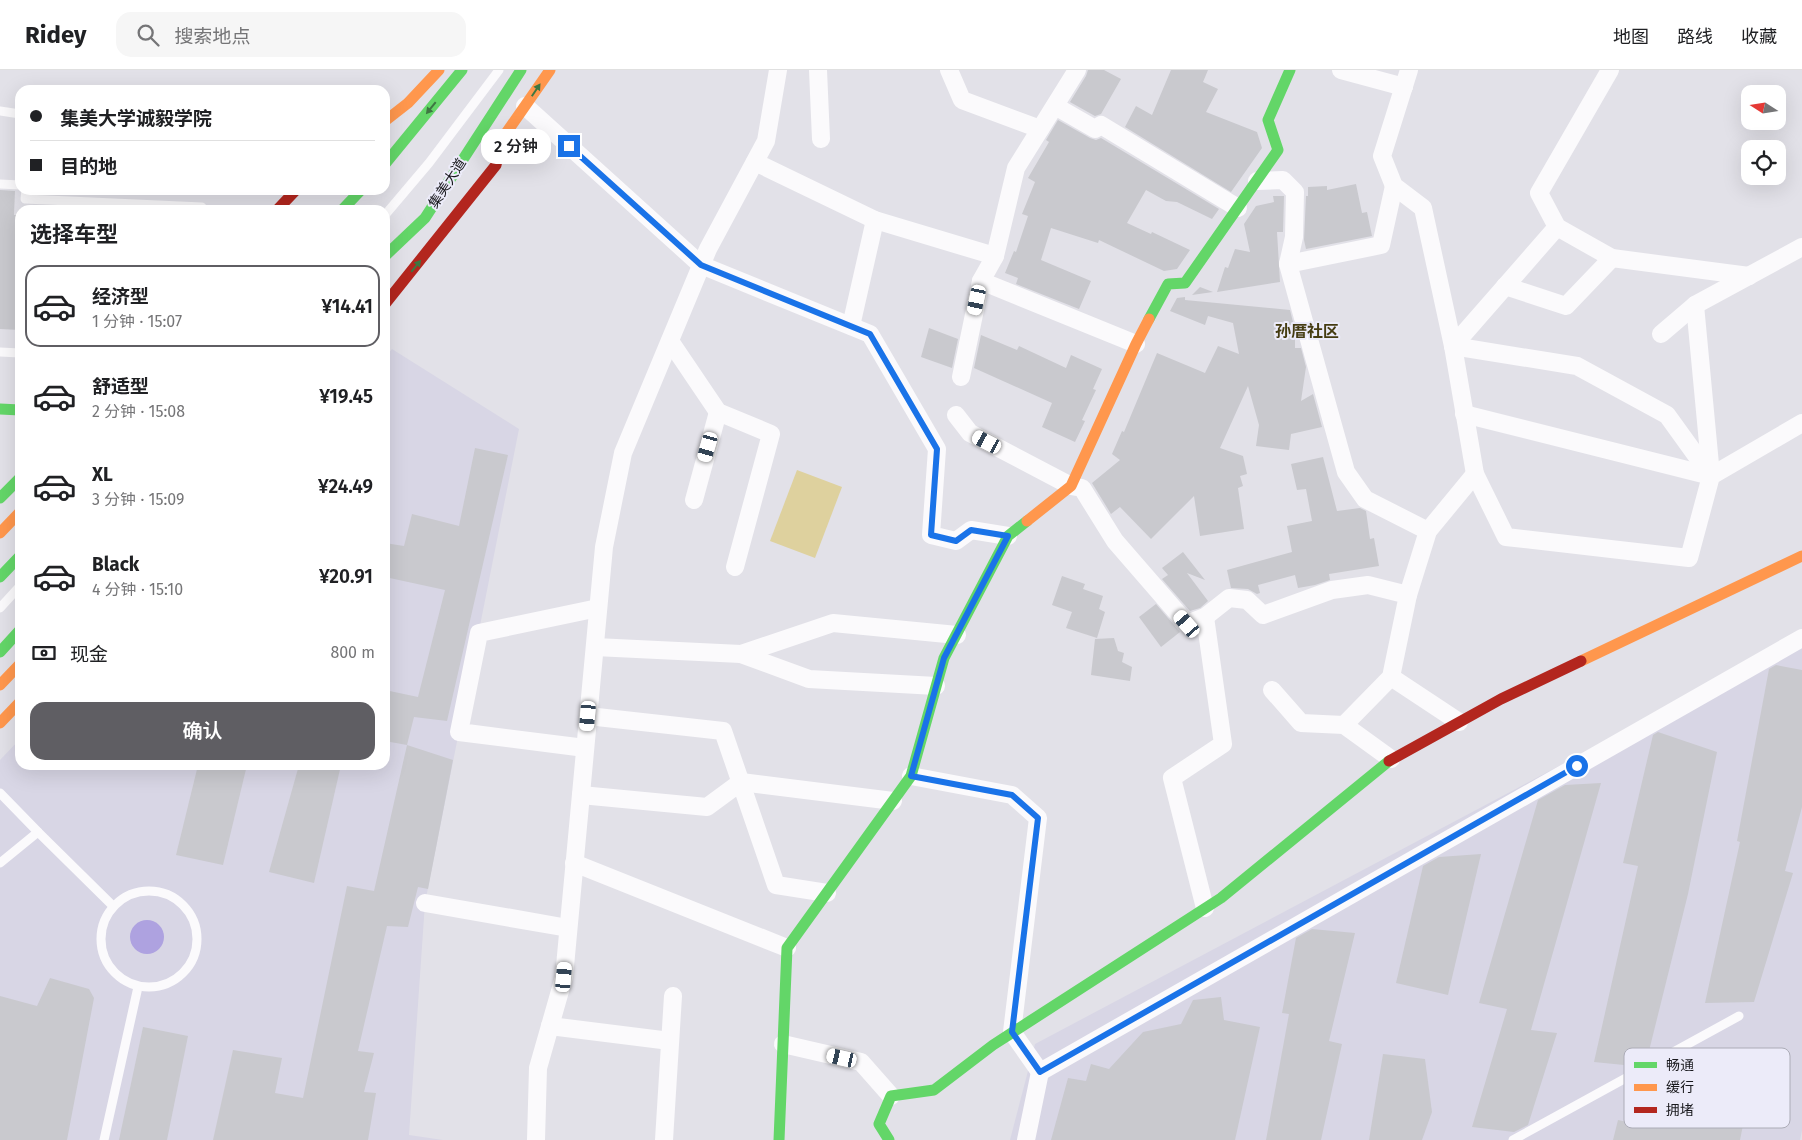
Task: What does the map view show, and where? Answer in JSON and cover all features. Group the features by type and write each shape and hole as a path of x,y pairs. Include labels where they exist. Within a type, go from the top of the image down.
{"main road":[{"path":"390,117 408,103 439,70"},
{"path":"390,158 462,70"},
{"name":"集美大道","path":"390,261 425,218 521,70"},
{"path":"390,298 496,165 502,139 550,70"},
{"path":"779,1140 787,948 911,776 944,658 1008,536 1071,486 1136,344 1168,284 1185,283 1278,150 1268,120 1290,70"},
{"path":"282,205 291,195"},
{"path":"340,205 348,195"},
{"path":"342,205 355,195"},
{"path":"390,251 425,218"},
{"path":"0,409 15,410"},
{"path":"0,498 15,483"},
{"path":"0,533 15,517"},
{"path":"889,1140 879,1124 891,1096 934,1090 992,1045 1221,898 1391,759 1501,699 1802,556"},
{"path":"0,577 15,561"},
{"path":"0,652 15,636"},
{"path":"0,685 15,669"},
{"path":"0,723 15,707"}],"street":[{"path":"536,1140 538,1068 564,977 604,546 623,453 708,249 766,140 778,70"},
{"path":"818,70 821,140"},
{"path":"949,70 962,100 1040,129"},
{"path":"960,377 981,281 995,256 1016,168 1077,70"},
{"path":"1341,70 1404,88"},
{"path":"1409,70 1382,156 1394,186 1423,208 1453,346 1474,474 1506,537 1689,558 1711,476 1695,305"},
{"path":"1610,70 1539,193 1557,227 1612,258 1749,276"},
{"path":"525,106 701,265 870,334 937,449 931,535 956,541 971,530 1008,536"},
{"path":"1055,106 1095,129 1101,125 1238,208"},
{"path":"755,162 875,220 995,256"},
{"path":"1257,181 1283,180 1296,192 1294,237 1288,264 1346,472 1365,499 1428,531"},
{"path":"1288,264 1381,245 1394,186"},
{"path":"850,326 875,220"},
{"path":"1453,346 1557,227"},
{"path":"1662,334 1695,305 1802,248"},
{"path":"1505,286 1566,306 1612,258"},
{"path":"981,281 1136,344"},
{"path":"670,341 718,412 771,434 735,567"},
{"path":"1453,346 1577,366 1667,415 1711,476"},
{"path":"694,500 718,412"},
{"path":"1464,414 1711,476 1802,423"},
{"path":"956,415 970,433 1071,486 1082,488 1115,541 1187,624 1205,617 1229,598 1247,600 1263,615 1332,590 1368,585 1408,595"},
{"path":"1344,725 1391,677 1408,595 1428,531 1474,474"},
{"path":"585,748 459,732 479,633 598,608"},
{"path":"1205,617 1223,744 1172,778 1205,908"},
{"path":"741,654 833,623 957,635"},
{"path":"1040,1072 1802,638"},
{"path":"595,647 741,654 809,680 936,686"},
{"path":"1391,677 1459,722"},
{"path":"1272,690 1301,723 1344,725 1391,759"},
{"path":"588,716 723,731 776,885 827,893"},
{"path":"911,776 1012,795 1038,818 1012,1032 1040,1072 1026,1140"},
{"path":"581,795 707,807 741,782 894,800"},
{"path":"574,863 787,948"},
{"path":"425,903 568,928"},
{"path":"664,1140 674,996"},
{"path":"550,1026 670,1041"},
{"path":"783,1044 861,1062 891,1096"}],"lane":[{"path":"390,209 430,163 498,70"},
{"path":"0,111 15,113"},
{"path":"0,184 15,185"},
{"path":"26,195 26,199 64,205"},
{"path":"0,352 15,353"},
{"path":"0,608 15,592"},
{"path":"0,793 113,906"},
{"path":"0,863 38,832"},
{"path":"150,890 169,895 186,907 195,925 197,945 190,964 176,979 158,987 138,987 119,978 106,963 100,943 103,923 113,906 130,894 150,890"},
{"path":"104,1140 138,987"},
{"path":"1681,1048 1739,1016"},
{"path":"1513,1140 1624,1079"}],"shaded area":[{"path":"392,349 519,429 425,903 409,1135 443,1140 0,1140 0,760 15,744 15,770 390,770 390,351"},
{"path":"797,470 842,487 815,558 770,541"},
{"path":"1802,637 1802,1131 1800,1140 1010,1140 1035,1044"},
{"path":"147,920 159,925 164,937 159,949 147,954 135,949 130,937 135,925"}],"building":[{"path":"1088,70 1104,70 1121,79 1101,114 1095,116 1070,102"},
{"path":"1171,70 1208,70 1203,82 1218,89 1206,112 1257,132 1262,148 1231,192 1125,127 1136,106 1152,115"},
{"path":"1058,120 1090,138 1096,140 1101,138 1219,209 1212,219 1177,202 1166,201 1146,190 1127,223 1151,234 1152,232 1190,250 1177,269 1164,271 1099,240 1098,243 1051,228 1041,260 1091,281 1079,309 1016,284 1018,278 1005,273 1014,251 1016,252 1028,216 1022,214 1035,182 1028,178 1049,142 1046,140"},
{"path":"1356,184 1362,213 1367,212 1372,236 1306,249 1304,240 1308,187 1327,186 1327,190"},
{"path":"0,190 15,191 15,330 0,329"},
{"path":"1273,196 1284,196 1283,232 1277,232 1280,282 1217,292 1225,267 1228,268 1235,249 1250,252 1244,224 1256,206 1274,202"},
{"path":"1200,287 1213,292 1192,295"},
{"path":"1185,297 1185,300 1290,310 1295,330 1295,348 1301,348 1306,367 1301,401 1313,394 1322,427 1291,434 1289,450 1256,446 1259,425 1248,386 1220,448 1243,456 1247,474 1240,476 1243,486 1238,488 1244,529 1200,536 1194,496 1151,539 1120,507 1111,514 1092,483 1120,460 1112,454 1122,431 1124,432 1157,353 1205,373 1218,346 1239,354 1233,323 1208,316 1205,325 1170,311 1177,298"},
{"path":"929,328 958,339 952,368 921,357"},
{"path":"981,335 1017,350 1019,346 1066,368 1071,355 1102,369 1093,389 1096,390 1082,420 1085,421 1075,442 1042,427 1052,403 974,368"},
{"path":"475,448 508,455 447,721 414,717 407,745 390,742 390,691 418,697 445,590 390,578 390,544 404,546 412,514 459,526"},
{"path":"1323,457 1337,511 1360,508 1366,511 1370,539 1374,538 1379,566 1329,574 1330,580 1298,588 1295,575 1258,585 1260,593 1257,594 1248,589 1231,588 1227,570 1292,552 1287,526 1312,521 1306,489 1297,490 1291,464"},
{"path":"1183,552 1205,580 1187,573 1208,601 1200,608 1190,611 1162,579 1168,575 1162,568"},
{"path":"1062,576 1085,584 1083,589 1103,596 1099,609 1105,612 1097,638 1066,628 1072,612 1052,605"},
{"path":"1156,604 1180,632 1161,647 1139,617"},
{"path":"1114,638 1118,651 1124,653 1122,662 1132,667 1130,681 1091,675 1095,639"},
{"path":"1776,665 1802,670 1802,807 1785,871 1793,873 1754,1002 1705,1003 1740,842 1737,841 1769,669"},
{"path":"1658,732 1717,752 1688,894 1650,1048 1624,1048 1624,1065 1594,1062 1638,866 1623,863 1653,735"},
{"path":"407,745 453,760 428,889 418,887 408,927 387,926 358,1051 374,1053 364,1092 376,1093 368,1140 213,1140 233,1050 282,1058 275,1093 303,1098 347,886 374,891"},
{"path":"197,770 246,770 223,865 176,855"},
{"path":"298,770 340,770 314,883 269,872"},
{"path":"1601,783 1531,1030 1557,1033 1528,1125 1514,1132 1472,1127 1507,1009 1479,1003 1538,800 1565,785"},
{"path":"1481,854 1448,995 1396,983 1423,866 1439,857"},
{"path":"1312,929 1355,933 1329,1041 1342,1044 1321,1140 1266,1140 1289,1014 1282,1013 1296,938"},
{"path":"50,978 89,989 94,998 67,1140 0,1140 0,996 37,1006"},
{"path":"1221,997 1224,1020 1260,1027 1235,1140 1051,1140 1068,1078 1086,1081 1091,1064 1109,1069 1143,1032 1181,1024 1193,1000"},
{"path":"143,1027 188,1036 167,1140 119,1140"},
{"path":"1383,1054 1425,1059 1432,1112 1422,1140 1369,1140"},
{"path":"1618,1120 1624,1121 1624,1128 1742,1128 1740,1140 1613,1140"}],"traffic: fast":[{"path":"390,158 462,70"},
{"path":"390,251 425,218 521,70"},
{"path":"1149,319 1168,284 1185,283 1278,150 1268,120 1290,70"},
{"path":"347,205 356,195"},
{"path":"0,409 15,410"},
{"path":"0,498 15,483"},
{"path":"779,1140 787,948 911,776 944,658 1008,536 1027,521"},
{"path":"0,577 15,561"},
{"path":"0,652 15,636"},
{"path":"889,1140 879,1124 891,1096 934,1090 993,1045 1221,898 1389,761"}],"traffic: slow":[{"path":"390,117 408,103 439,70"},
{"path":"500,147 502,139 550,70"},
{"path":"1027,521 1071,486 1149,319"},
{"path":"0,533 15,517"},
{"path":"1581,661 1802,556"},
{"path":"0,685 15,669"},
{"path":"0,723 15,707"}],"traffic: jam":[{"path":"390,298 496,165 500,147"},
{"path":"282,205 291,195"},
{"path":"1389,761 1501,699 1581,661"}],"district":[{"name":"孙厝社区","path":"1307,331"}],"route":[{"path":"569,146 701,265 870,334 937,449 931,535 956,541 971,530 1008,536 944,658 911,776 1012,795 1038,818 1012,1032 1040,1072 1577,766"}]}
